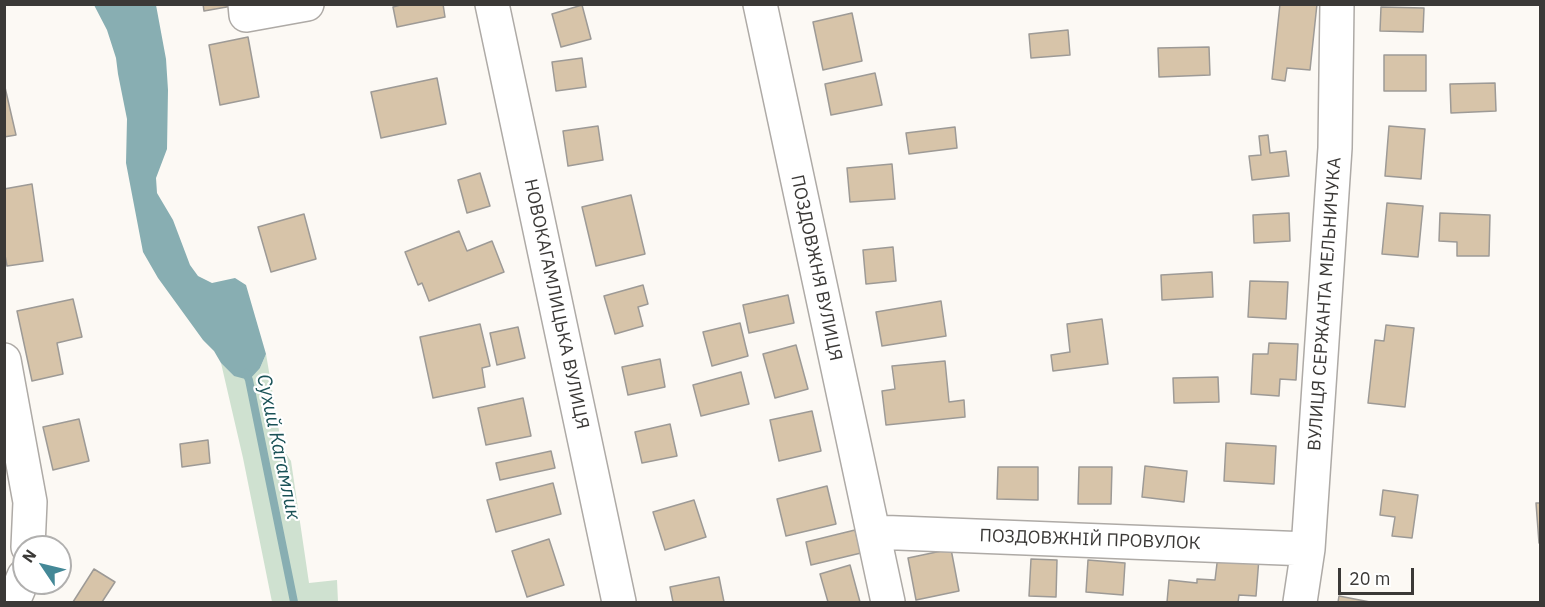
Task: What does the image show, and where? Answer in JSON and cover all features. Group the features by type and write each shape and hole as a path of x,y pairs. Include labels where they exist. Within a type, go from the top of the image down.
{"street":[{"path":"245,10 307,4"},
{"name":"НОВОКАГАМЛИЦЬКА ВУЛИЦЯ","path":"492,4 619,603"},
{"name":"ПОЗДОВЖНЯ ВУЛИЦЯ","path":"760,4 888,603"},
{"name":"ВУЛИЦЯ СЕРЖАНТА МЕЛЬНИЧУКА","path":"1300,603 1308,549 1335,148 1337,4"},
{"path":"4,360 30,502 29,535"},
{"name":"ПОЗДОВЖНІЙ ПРОВУЛОК","path":"873,532 1308,549"}],"green space":[{"path":"266,354 282,448 291,461 309,583 337,580 338,602 272,602 221,363 234,376 260,368"}],"water":[{"path":"94,5 156,5 166,59 168,90 167,149 156,178 157,193 173,220 190,265 198,276 212,283 235,278 246,285 266,354 260,368 249,380 234,376 221,363 158,278 143,252 126,163 127,119 116,58 107,30"}],"building":[{"path":"203,4 238,4 238,5 204,11"},
{"path":"404,4 443,4 445,17 397,27 393,7"},
{"path":"1280,4 1317,4 1310,70 1287,68 1285,81 1272,79"},
{"path":"582,5 591,39 561,47 552,14"},
{"path":"1381,7 1424,8 1423,32 1380,31"},
{"path":"852,13 862,61 823,70 813,22"},
{"path":"1068,30 1070,55 1031,58 1029,34"},
{"path":"248,37 259,97 220,105 209,45"},
{"path":"1209,47 1210,75 1159,77 1158,48"},
{"path":"1384,55 1426,55 1426,91 1384,91"},
{"path":"582,58 586,87 556,91 552,62"},
{"path":"875,73 882,105 831,115 825,84"},
{"path":"437,78 446,124 381,138 371,92"},
{"path":"4,83 16,135 4,137"},
{"path":"1495,83 1496,111 1451,113 1450,84"},
{"path":"598,126 603,160 568,166 563,131"},
{"path":"1389,126 1425,129 1421,179 1385,176"},
{"path":"955,127 957,148 909,154 906,133"},
{"path":"1268,135 1270,153 1286,151 1289,176 1252,180 1249,156 1261,155 1259,136"},
{"path":"892,164 895,199 850,202 847,168"},
{"path":"480,173 490,206 467,213 458,180"},
{"path":"32,184 43,261 7,266 4,250 4,189"},
{"path":"631,195 645,254 596,266 582,207"},
{"path":"1387,203 1423,206 1418,257 1382,254"},
{"path":"1289,213 1290,241 1254,243 1253,215"},
{"path":"1440,213 1490,215 1489,256 1457,256 1457,242 1439,241"},
{"path":"304,214 316,259 271,272 258,227"},
{"path":"459,231 467,251 492,241 504,272 429,301 422,283 418,285 405,252"},
{"path":"893,247 896,281 866,284 863,250"},
{"path":"1212,272 1213,297 1162,300 1161,275"},
{"path":"1250,281 1288,282 1286,319 1248,317"},
{"path":"643,285 648,304 638,307 643,326 615,334 604,296"},
{"path":"788,295 794,323 749,333 743,305"},
{"path":"73,299 82,337 57,343 63,374 32,381 17,311"},
{"path":"941,301 946,336 882,346 876,312"},
{"path":"1102,319 1108,364 1053,371 1051,355 1070,352 1067,324"},
{"path":"740,323 748,356 712,366 703,332"},
{"path":"480,324 490,366 482,368 485,387 433,398 420,337"},
{"path":"1386,325 1414,328 1405,407 1368,403 1375,340 1384,341"},
{"path":"518,327 525,358 497,365 490,333"},
{"path":"1269,343 1298,344 1296,380 1280,379 1279,396 1251,394 1253,354 1268,354"},
{"path":"796,345 808,389 775,398 763,354"},
{"path":"660,359 665,387 628,395 622,367"},
{"path":"945,361 949,402 964,400 965,417 886,425 882,391 895,389 892,366"},
{"path":"741,372 749,404 701,416 693,385"},
{"path":"1218,377 1219,402 1174,403 1173,378"},
{"path":"523,398 531,436 486,445 478,408"},
{"path":"812,411 821,451 779,461 770,420"},
{"path":"79,419 89,461 53,470 43,427"},
{"path":"670,424 677,456 642,463 635,432"},
{"path":"208,440 210,463 182,467 180,444"},
{"path":"1226,443 1276,446 1274,484 1224,481"},
{"path":"551,451 555,468 500,480 496,463"},
{"path":"1145,466 1187,471 1184,502 1142,497"},
{"path":"998,467 1038,467 1038,500 997,499"},
{"path":"1079,467 1112,467 1111,504 1078,504"},
{"path":"553,483 561,514 496,532 487,500"},
{"path":"827,486 836,524 786,536 777,499"},
{"path":"1383,490 1418,495 1412,538 1392,536 1395,517 1380,515"},
{"path":"694,500 706,537 665,550 653,512"},
{"path":"1536,503 1540,503 1539,543"},
{"path":"855,530 861,553 811,565 806,542"},
{"path":"549,539 564,585 527,597 512,551"},
{"path":"951,549 959,591 916,600 908,558"},
{"path":"1218,555 1259,558 1256,596 1239,595 1238,602 1167,602 1169,580 1197,583 1197,579 1215,580"},
{"path":"1031,559 1057,560 1056,597 1029,596"},
{"path":"1088,560 1125,563 1123,595 1086,592"},
{"path":"850,565 860,602 828,602 820,574"},
{"path":"94,569 115,582 102,602 73,602"},
{"path":"719,577 724,602 673,602 670,587"},
{"path":"1339,596 1370,602 1338,602"}],"waterway":[{"name":"Сухий Кагамлик","path":"246,373 294,602"}]}
